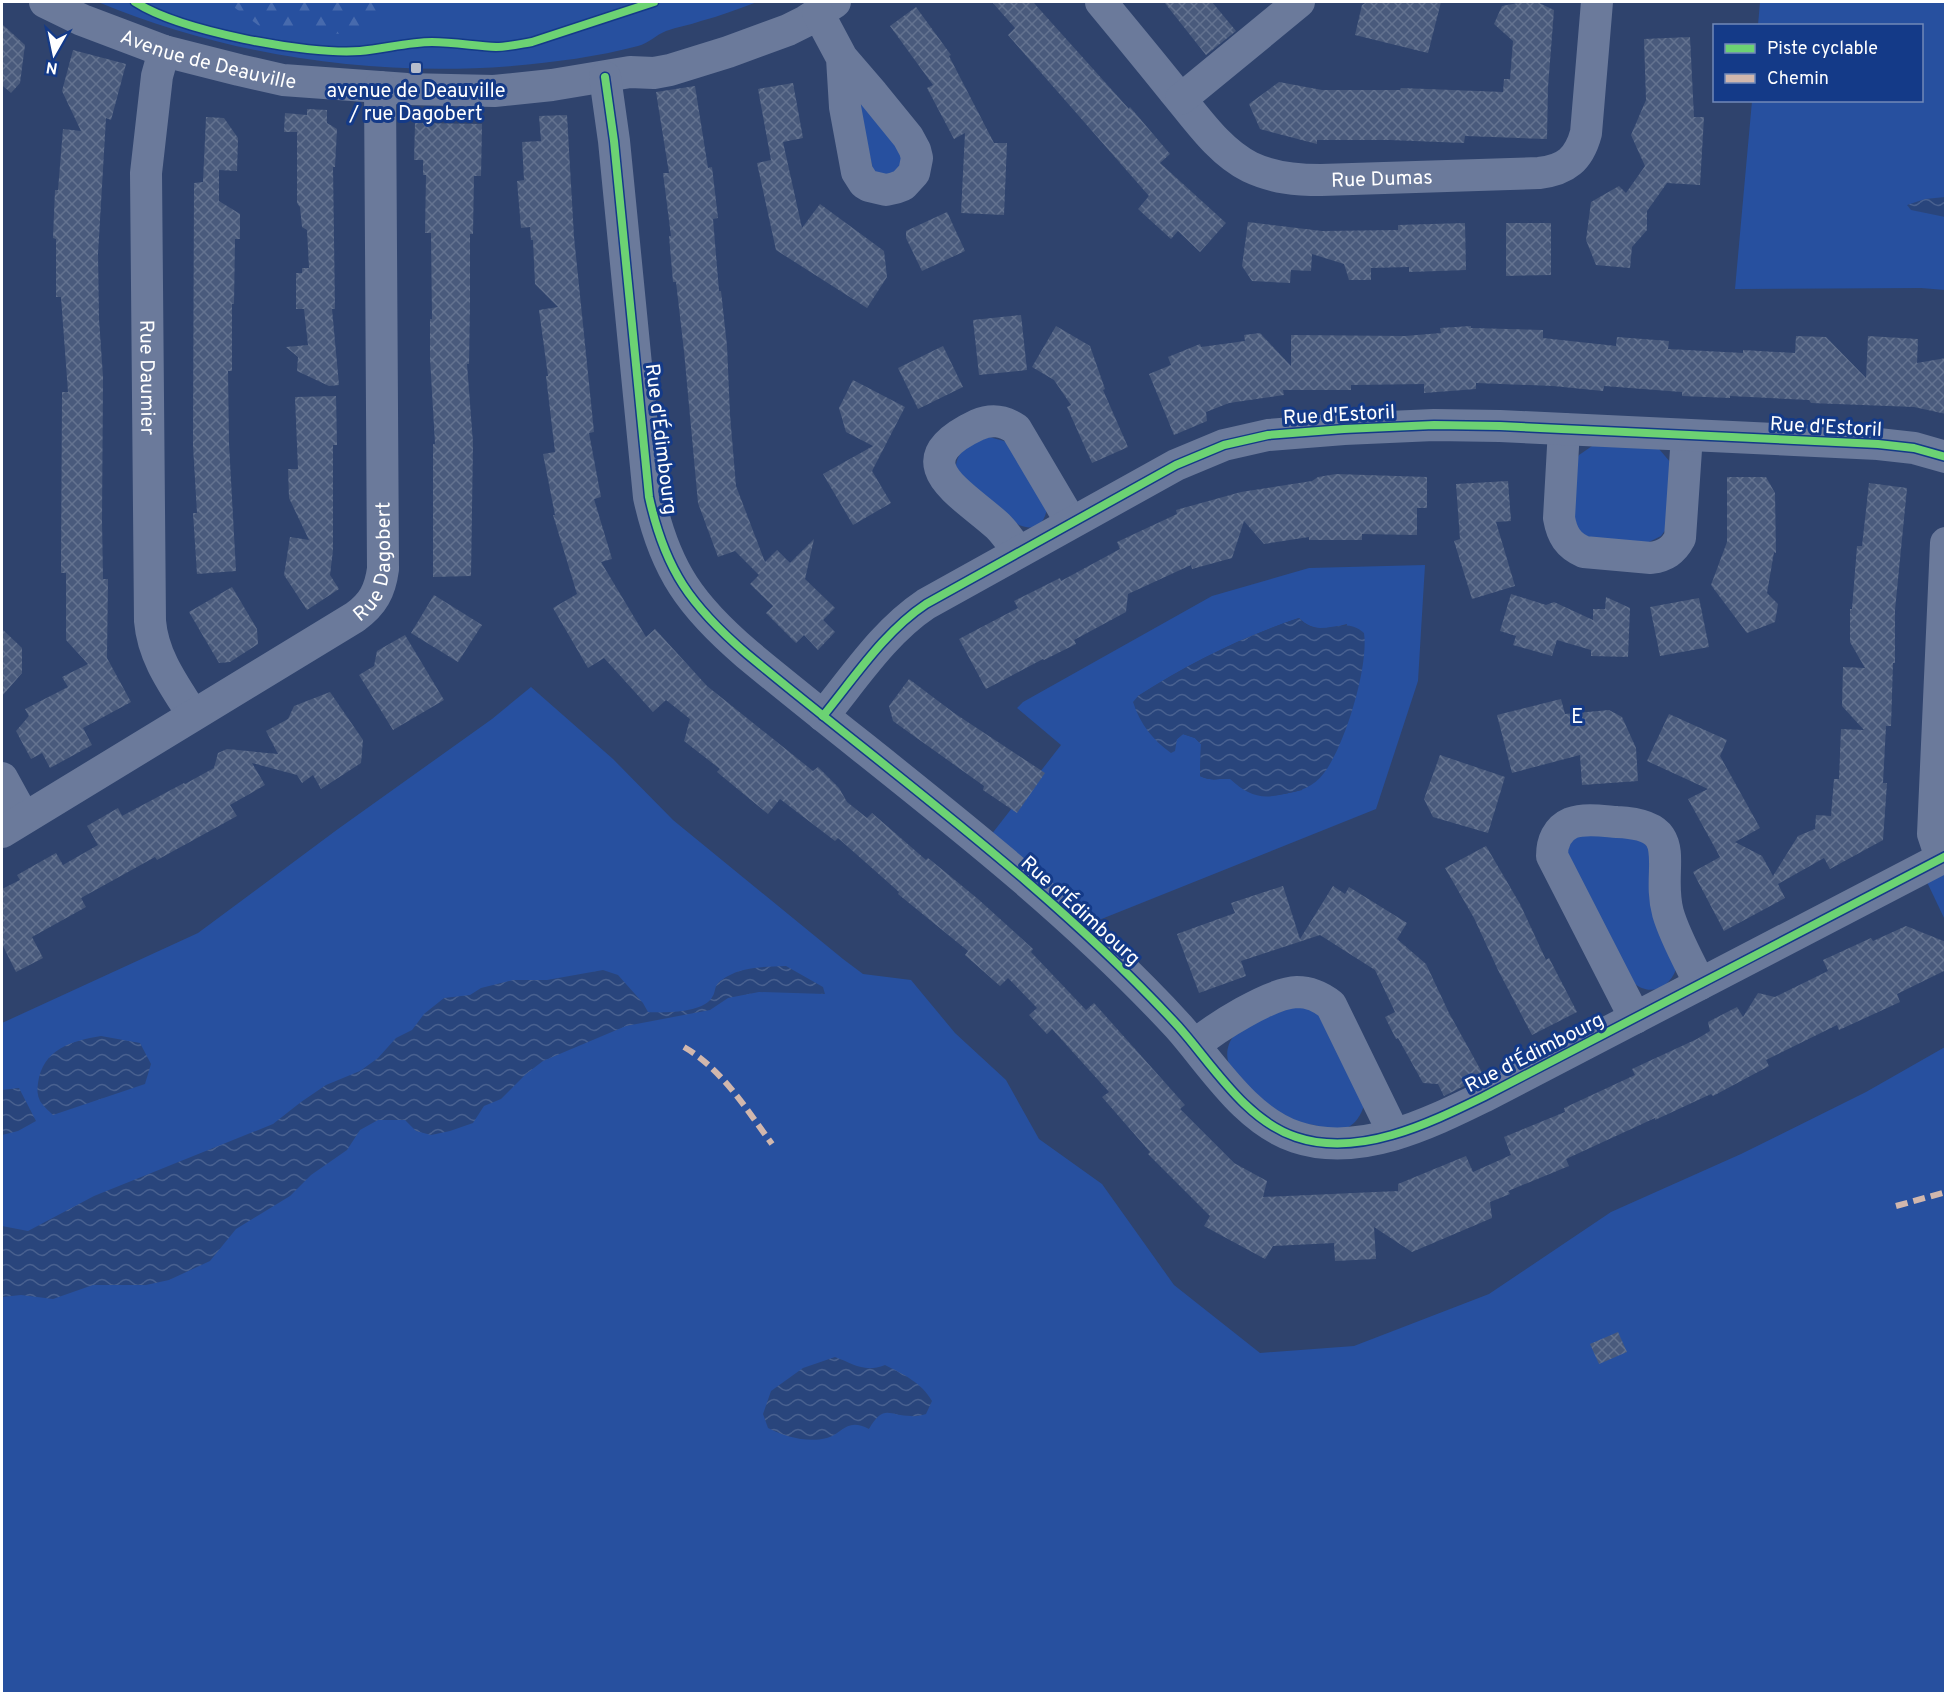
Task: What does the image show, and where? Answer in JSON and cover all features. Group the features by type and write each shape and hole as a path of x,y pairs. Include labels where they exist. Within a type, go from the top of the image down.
{"street":[{"name":"Avenue de Deauville","path":"45,2 71,16 164,51 283,80 380,87 494,91 618,75 654,73 717,56 788,30 833,5"},
{"name":"Rue Dumas","path":"1101,2 1180,99 1227,152 1250,167 1277,177 1321,180 1539,173 1555,171 1564,166 1580,152 1586,133 1598,2"},
{"path":"1180,99 1299,2"},
{"path":"833,5 842,58"},
{"name":"Rue Daumier","path":"164,51 157,76 146,172 150,621 152,640 159,659 193,716"},
{"name":"Rue d'Édimbourg","path":"618,75 614,141 646,477 658,534 672,566 701,611 716,627 1058,908 1121,967 1246,1103 1262,1118 1283,1132 1306,1140 1331,1144 1366,1141 1394,1134 1460,1108 1943,857"},
{"name":"Rue Dagobert","path":"13,825 356,617 372,603 381,583 384,569 380,87"},
{"path":"1018,552 998,526 965,499 941,475 940,457 945,447 968,430 990,421 1000,421 1016,429 1071,522"},
{"name":"Rue d'Estoril","path":"823,716 889,635 913,613 1071,522 1192,457 1254,437 1299,432 1434,425 1500,426 1878,444 1914,448 1946,457"},
{"path":"1564,429 1559,518 1561,531 1566,541 1574,548 1584,552 1651,558 1660,557 1669,552 1676,547 1680,538 1687,435"},
{"path":"1943,857 1933,834 1946,543"},
{"path":"2,778 13,825"},
{"path":"1635,1018 1552,856 1552,846 1556,836 1573,822 1584,820 1636,823 1657,832 1663,842 1665,852 1663,887 1668,914 1700,984"},
{"path":"1195,1045 1213,1030 1272,999 1296,992 1319,997 1331,1005 1394,1134"}],"green space":[{"path":"98,2 757,2 666,31 642,45 623,50 544,63 459,69 354,65 249,49 148,21"},
{"path":"227,2 384,2 381,24 373,25 367,36 262,28"},
{"path":"1760,2 1945,2 1945,290 1921,288 1735,289 1752,102 1923,102 1923,24 1758,24"},
{"path":"863,104 904,152 900,171 883,177 873,170 859,106"},
{"path":"989,437 1004,441 1011,446 1047,506 1045,517 1035,527 1019,525 978,494 956,468 962,451"},
{"path":"1595,444 1659,449 1671,463 1666,529 1661,536 1645,544 1597,542 1579,532 1572,510 1576,461 1579,455"},
{"path":"1425,565 1418,681 1376,809 1094,922 991,835 1061,745 1017,708 1023,702 1212,596 1309,568","holes":["1299,618 1310,626 1322,628 1347,624 1302,790 1273,795 1255,794 1231,779 1212,779 1200,776 1201,744 1195,738 1183,734 1177,739 1138,696 1236,642"]},
{"path":"531,687 613,759 673,820 843,959 863,974 911,980 955,1033 1006,1080 1039,1139 1102,1184 1174,1285 1260,1353 1354,1346 1489,1294 1611,1212 1741,1154 1866,1092 1945,1047 1945,1693 2,1693 2,1023 198,933 492,719"},
{"path":"1584,833 1642,840 1649,849 1676,969 1668,982 1657,989 1644,989 1632,981 1567,853 1572,839"},
{"path":"1945,870 1945,920 1926,880"},
{"path":"1296,1006 1318,1012 1364,1104 1358,1118 1342,1130 1331,1130 1285,1117 1248,1088 1228,1062 1228,1046 1240,1030"}],"water":[{"path":"1945,197 1945,217 1911,210 1907,205 1925,199"},
{"path":"1299,618 1315,628 1348,626 1364,633 1363,665 1354,705 1332,761 1316,782 1306,788 1276,796 1255,795 1230,779 1200,776 1201,744 1195,738 1183,734 1177,739 1175,751 1171,753 1148,731 1133,702 1138,696 1216,652"},
{"path":"786,966 823,987 825,994 759,992 728,998 710,1010 626,1026 543,1061 501,1099 484,1106 473,1123 450,1131 431,1135 416,1131 405,1120 378,1120 360,1130 347,1150 311,1175 290,1196 236,1229 210,1261 169,1280 146,1285 93,1285 53,1299 21,1295 2,1297 2,1226 28,1231 94,1196 273,1124 326,1085 360,1071 378,1058 396,1038 412,1030 424,1014 444,998 470,995 481,988 513,980 547,980 603,970 618,975 648,1012 672,1012 690,1010 706,1004 713,996 718,983 733,973 755,968"},
{"path":"101,1036 140,1043 151,1064 145,1084 53,1115 41,1103 37,1090 41,1071 46,1062 52,1055 69,1044"},
{"path":"19,1088 36,1121 18,1131 2,1135 2,1090"},
{"path":"835,1357 865,1368 885,1365 905,1376 923,1389 932,1401 926,1414 913,1416 883,1413 869,1429 850,1425 827,1438 812,1440 782,1434 768,1428 763,1414 771,1391 803,1368"}],"building":[{"path":"992,2 1033,2 1170,154 1160,163 1226,223 1200,252 1178,231 1171,239 1138,209 1149,196 1008,35 1015,28"},
{"path":"1164,2 1212,2 1236,31 1206,55"},
{"path":"1367,2 1441,2 1428,53 1355,35 1362,5"},
{"path":"1537,2 1554,10 1548,87 1547,139 1465,136 1464,143 1317,140 1317,144 1260,129 1249,104 1279,82 1322,90 1400,90 1401,88 1503,92 1504,79 1510,79 1513,41 1494,24 1502,6"},
{"path":"916,7 951,55 949,56 994,143 1007,143 1004,215 961,213 965,133 954,139 927,88 933,85 890,26"},
{"path":"2,24 25,45 20,83 11,93 2,85"},
{"path":"1690,37 1694,117 1704,117 1700,185 1667,183 1647,211 1647,230 1632,247 1630,268 1596,265 1586,240 1591,202 1619,186 1626,193 1645,166 1631,135 1646,100 1644,39"},
{"path":"73,50 126,64 111,120 106,118 98,254 103,377 103,579 108,579 107,658 131,702 83,728 92,745 50,768 42,753 31,759 16,731 29,716 25,709 68,687 62,677 88,664 66,640 66,573 61,573 62,392 68,392 61,297 56,297 56,239 53,238 55,190 58,190 63,129 81,131 62,91"},
{"path":"793,83 803,138 783,142 802,228 820,204 884,251 887,277 867,308 776,250 757,163 771,160 758,89"},
{"path":"695,86 708,168 712,167 718,218 713,219 719,291 721,291 727,346 736,486 765,562 777,550 790,563 814,539 805,579 835,608 823,620 835,632 818,650 804,635 796,643 766,613 773,606 750,584 759,575 735,551 718,557 698,503 684,351 676,282 673,282 669,236 671,236 663,173 669,173 656,92"},
{"path":"307,109 327,110 327,123 337,129 335,167 333,167 335,309 332,309 339,385 329,386 297,371 298,357 286,347 308,345 304,309 296,309 296,273 302,273 302,268 309,268 307,230 302,227 300,207 297,203 297,132 284,132 285,113 307,115"},
{"path":"567,115 574,237 594,432 589,433 601,497 594,499 612,559 601,562 646,637 655,629 707,686 813,771 818,767 839,788 847,802 867,818 872,813 926,860 928,858 978,899 1033,949 1031,952 1086,1010 1094,1003 1185,1105 1180,1109 1234,1163 1267,1181 1263,1197 1398,1191 1398,1184 1466,1156 1473,1172 1511,1155 1504,1137 1565,1112 1564,1108 1635,1075 1632,1069 1697,1039 1710,1031 1708,1022 1737,1007 1743,1017 1758,993 1775,997 1828,971 1823,960 1871,938 1873,941 1906,926 1946,942 1946,970 1897,994 1900,1002 1839,1030 1837,1025 1766,1060 1769,1066 1713,1096 1711,1094 1655,1120 1655,1118 1566,1159 1569,1166 1508,1191 1510,1194 1490,1202 1492,1218 1412,1252 1374,1227 1376,1259 1335,1261 1334,1243 1273,1246 1265,1259 1204,1226 1210,1216 1148,1154 1150,1152 1102,1097 1109,1092 1052,1029 1047,1034 1029,1015 1037,1008 1008,978 1000,986 965,955 968,951 898,894 899,892 838,838 835,841 780,799 768,814 717,772 720,769 684,741 690,719 666,700 653,712 604,658 588,668 553,608 577,594 553,515 555,515 543,454 555,452 539,310 558,307 535,284 533,240 531,240 530,227 521,228 517,181 524,180 522,142 541,141 539,116"},
{"path":"206,117 224,118 238,138 237,171 219,170 219,201 240,214 240,239 235,239 232,371 228,371 229,444 236,571 197,574 193,513 197,513 193,446 194,183 203,182"},
{"path":"415,123 482,124 481,176 474,176 473,234 470,234 469,364 467,364 473,443 471,576 433,577 433,444 435,444 430,358 431,233 425,233 426,175 423,175 423,160 414,160"},
{"path":"947,212 965,251 922,271 906,238 906,231"},
{"path":"1248,222 1322,231 1398,230 1398,225 1465,223 1466,270 1409,272 1409,267 1371,268 1371,280 1349,280 1344,264 1312,254 1311,271 1291,270 1290,283 1252,281 1242,266"},
{"path":"1506,223 1551,223 1551,275 1506,276"},
{"path":"1021,315 1027,370 979,375 973,320"},
{"path":"1056,326 1090,346 1105,389 1103,390 1128,447 1092,463 1067,407 1071,405 1054,380 1032,367"},
{"path":"1471,326 1471,328 1543,330 1543,338 1616,346 1617,337 1669,341 1668,349 1743,353 1743,350 1795,353 1796,336 1826,337 1866,378 1868,336 1918,339 1917,363 1946,358 1946,414 1914,407 1811,403 1809,400 1730,396 1730,398 1682,396 1682,392 1604,386 1603,391 1553,386 1476,383 1476,389 1424,393 1424,384 1351,385 1351,390 1283,390 1284,395 1229,403 1206,412 1207,421 1174,435 1149,374 1171,365 1168,357 1200,344 1201,347 1245,341 1244,335 1260,333 1291,366 1291,335 1405,336 1441,333 1440,328"},
{"path":"943,346 963,387 918,409 898,368"},
{"path":"853,380 905,407 872,471 891,503 853,525 823,474 873,446 846,432 839,408"},
{"path":"336,396 337,445 333,445 333,550 330,575 339,589 307,610 284,575 290,537 309,540 289,498 288,469 298,469 295,397"},
{"path":"1336,474 1427,477 1427,508 1417,508 1417,535 1362,534 1362,540 1309,540 1309,537 1264,544 1244,521 1232,558 1192,569 1191,565 1128,594 1126,612 1074,640 1076,644 986,689 959,639 1018,608 1014,601 1060,578 1061,581 1120,549 1117,542 1177,514 1176,510 1241,492 1312,481 1318,477"},
{"path":"1727,477 1766,477 1775,493 1776,553 1774,552 1767,593 1778,604 1775,622 1747,633 1711,585 1727,542"},
{"path":"1508,481 1511,521 1496,522 1515,586 1472,599 1454,541 1460,539 1456,484"},
{"path":"1869,483 1907,488 1895,610 1895,663 1893,663 1891,726 1886,726 1883,783 1887,783 1883,840 1830,869 1824,858 1778,884 1785,898 1724,931 1693,872 1720,857 1688,799 1708,789 1647,761 1669,714 1727,740 1720,756 1760,828 1735,842 1762,856 1773,876 1798,836 1815,829 1816,815 1831,816 1834,779 1839,779 1841,729 1864,730 1842,706 1843,667 1865,668 1850,642 1850,609 1852,609 1857,546 1862,546"},
{"path":"232,587 257,629 258,644 230,662 219,663 189,612"},
{"path":"1511,594 1546,605 1554,602 1593,620 1593,609 1605,609 1606,597 1630,608 1628,657 1591,656 1591,650 1557,640 1552,656 1513,645 1516,636 1500,631"},
{"path":"434,595 482,625 458,662 411,633"},
{"path":"1699,598 1709,647 1660,656 1650,607"},
{"path":"2,629 22,648 22,673 2,696"},
{"path":"405,635 444,700 393,730 359,675 374,666 377,651"},
{"path":"909,679 954,713 1045,773 1017,813 983,790 984,786 893,721 889,706"},
{"path":"330,692 363,740 361,763 321,789 313,775 302,783 297,775 252,763 265,785 230,805 237,816 157,860 155,857 81,898 86,907 32,937 43,958 16,972 2,944 2,889 20,880 17,875 56,853 63,865 98,845 87,826 118,808 122,816 214,768 218,753 227,749 278,754 266,731 288,719 294,706"},
{"path":"1561,699 1565,714 1609,710 1622,717 1636,748 1638,781 1582,785 1580,755 1512,773 1497,715"},
{"path":"1440,755 1505,777 1488,833 1433,817 1424,799"},
{"path":"1486,846 1520,904 1546,960 1549,958 1577,1012 1532,1035 1474,918 1445,868"},
{"path":"1283,886 1300,939 1333,886 1345,894 1349,887 1407,923 1397,939 1426,964 1449,1013 1484,1076 1444,1096 1438,1084 1423,1083 1385,1017 1395,1012 1375,970 1320,935 1241,961 1246,976 1199,993 1177,934 1235,913 1231,903"},
{"path":"1618,1332 1627,1352 1599,1364 1590,1344"}],"marked path":[{"path":"684,1047 698,1056 722,1078 772,1144"},
{"path":"1896,1206 1946,1192"}],"cycle path":[{"path":"135,2 155,13 211,31 277,45 336,51 360,51 432,42 496,47 514,45 532,42 654,2"},
{"path":"605,77 614,141 649,497 663,546 683,585 710,619 747,654 969,833 1077,926 1178,1026 1245,1104 1278,1129 1296,1137 1320,1142 1344,1143 1368,1141 1392,1135 1439,1118 1946,856"},
{"path":"823,716 883,641 926,604 1176,465 1224,445 1268,435 1344,429 1434,425 1500,426 1878,444 1914,448 1946,457"}],"place":[{"name":"avenue de Deauville / rue Dagobert","path":"416,68"}],"district":[{"name":"E","path":"1578,716"}]}
